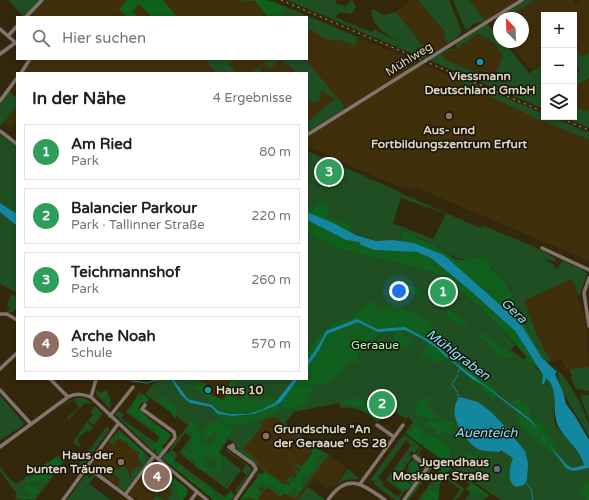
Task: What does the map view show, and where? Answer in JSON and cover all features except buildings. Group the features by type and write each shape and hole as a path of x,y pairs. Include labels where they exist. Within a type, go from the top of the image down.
{"street":[{"path":"27,16 42,0"},
{"name":"Mühlweg","path":"308,134 522,0"},
{"path":"8,36 16,27"},
{"path":"0,29 16,43 0,54"},
{"path":"22,72 29,60"},
{"path":"0,101 16,79"},
{"path":"0,131 16,143"},
{"path":"542,248 589,270"},
{"path":"589,278 584,293 589,326"},
{"path":"0,314 5,313 16,319"},
{"path":"0,369 16,354"},
{"path":"51,380 68,397"},
{"path":"90,397 96,380"},
{"path":"110,416 133,387"},
{"path":"0,390 31,424"},
{"path":"0,448 68,397 78,394 90,397 154,456 207,500"},
{"path":"145,405 142,409 174,432 175,435 175,438 158,459"},
{"path":"63,500 118,424"},
{"path":"377,425 394,437"},
{"path":"360,484 403,425"},
{"path":"234,451 253,464 256,470 235,500"},
{"path":"125,496 154,456"},
{"path":"404,500 428,467 414,456"},
{"path":"87,467 132,500"},
{"path":"328,500 339,486 348,483 360,484 385,500"},
{"path":"191,500 197,492"}],"shaded area":[{"path":"42,0 267,0 306,16 34,16 31,12"},
{"path":"411,0 418,0 446,33 443,37 448,44 432,54 428,52 396,12"},
{"path":"469,0 518,0 500,12 493,12 493,16 486,21"},
{"path":"526,0 574,0 574,5 582,0 589,0 589,52 584,57 577,53 577,12 541,12 541,64 534,68 530,68 513,48 529,48 529,12 512,12"},
{"path":"308,17 454,77 456,80 533,117 589,140 589,261 415,187 409,189 387,182 308,146 308,72 23,72 30,60 308,60"},
{"path":"479,34 490,39 493,43 493,48 497,48 503,56 493,80 444,59 442,56 456,47 459,49 458,47"},
{"path":"589,79 589,110 586,112 577,108 577,86"},
{"path":"16,108 16,122 11,128 4,123"},
{"path":"572,279 585,317 589,367 566,369 562,359 552,362 539,341 530,321 525,300"},
{"path":"195,380 231,380 224,400 202,392 205,383"},
{"path":"277,416 314,447 347,468 333,487 330,485 328,488 314,479 308,487 323,500 240,500 259,475 261,476 264,472 237,451 236,444 229,439 240,428 265,418"},
{"name":"Haus der bunten Träume","path":"119,430 150,458 125,491 91,467"},
{"path":"154,461 188,490 183,500 138,500 129,494"}],"green space":[{"path":"8,0 41,0 25,16 23,16"},
{"path":"127,0 163,0 176,16 150,16 139,4 133,11 137,16 126,16 119,9"},
{"path":"234,0 268,0 286,7 282,16 267,16 255,1"},
{"path":"287,0 335,0 337,4 345,6 352,0 356,7 352,14 340,12 335,17 371,32 375,29 417,48 428,57 425,59"},
{"path":"418,0 449,0 461,29 461,34 448,44 443,37 446,33"},
{"path":"453,0 469,0 486,21 473,24 468,30 465,29"},
{"path":"525,0 538,1 532,2 515,12 508,11"},
{"path":"286,7 308,16 282,16"},
{"path":"374,9 383,15 396,12 428,52 402,42 385,33 373,20 371,11"},
{"path":"308,16 358,37 355,45 339,40 327,40 312,30 308,30"},
{"path":"487,24 493,30 493,42 490,41 490,39 478,34 458,47 459,49 456,47 456,44"},
{"path":"497,48 509,48 530,74 532,71 541,66 541,108 429,60 449,49 452,49 453,52 451,50 442,55 444,59 493,80 503,56"},
{"path":"589,52 589,78 577,86 577,71 578,72 580,70 577,66 577,53 584,57"},
{"path":"234,60 229,64 235,72 216,72 206,61"},
{"path":"267,60 280,60 270,69 265,63 259,69 261,72 252,72"},
{"path":"282,60 306,60 344,106 343,110 308,131 308,121 335,99 321,91 320,100 313,103 308,99 308,72 296,72 294,69"},
{"path":"454,75 541,113 541,120 559,120 589,133 589,140 533,117 456,80"},
{"path":"9,91 16,97 16,108 0,127 0,104"},
{"path":"577,108 586,112 589,110 589,128 570,120 577,120"},
{"path":"0,134 16,146 16,213 0,203"},
{"path":"308,151 480,228 484,226 537,248 556,259 555,262 546,260 558,269 562,261 564,261 586,272 587,274 580,294 578,295 572,279 525,300 535,331 551,360 548,363 531,336 510,289 497,273 478,257 470,259 458,258 428,242 400,232 402,238 398,241 376,241 352,233 353,232 340,222 327,217 330,207 321,203 314,207 310,204 308,206","holes":["401,198 446,214 433,239 393,223"]},
{"path":"321,203 330,207 327,217 350,225 352,233 308,212 308,206 310,204 314,207"},
{"path":"0,212 16,225 16,292 0,284"},
{"path":"308,221 346,240 359,242 361,245 374,250 417,252 431,258 515,331 539,369 524,360 527,357 488,315 443,276 338,249 308,234"},
{"path":"400,231 434,245 455,259 463,260 478,257 488,259 491,263 490,268 505,282 510,290 526,327 548,365 521,324 444,255 414,243 398,241 402,238"},
{"name":"Geraaue","path":"308,234 338,249 443,276 488,315 515,345 511,350 544,375 553,388 556,426 581,456 586,469 589,468 589,500 500,500 405,433 413,422 408,417 406,419 393,410 377,422 361,410 341,408 339,403 294,412 285,423 292,428 290,431 283,426 284,424 274,417 259,422 263,425 243,449 258,461 257,466 237,451 236,444 229,439 219,452 241,470 227,489 179,453 191,437 185,433 172,450 178,455 174,460 225,497 230,491 235,495 231,500 214,500 162,458 171,450 170,449 188,425 145,394 157,380 195,380 205,383 202,392 224,400 231,380 308,380"},
{"path":"396,282 420,289 420,292 414,294 401,290 398,288"},
{"path":"12,294 16,296 16,310 11,313 6,311 10,309 7,304"},
{"path":"371,301 376,303 379,309 391,305 397,306 399,310 404,308 423,319 428,318 431,325 439,330 457,353 458,358 468,359 471,364 480,368 489,384 498,392 496,394 457,364 434,343 405,327 377,329 362,321 352,320 328,330 322,335 316,349 308,360 312,345 325,331 334,324 349,319 355,315 362,310 364,305"},
{"path":"447,308 467,323 466,326 452,321 446,312"},
{"path":"358,322 374,330 382,332 370,341 357,356 358,361 347,365 337,378 333,378 334,381 330,384 329,382 323,385 311,384 310,386 315,389 311,395 307,391 307,397 310,400 308,403 297,408 284,408 279,403 297,380 308,380 308,366 319,350 327,334"},
{"path":"398,332 405,335 406,338 412,339 413,341 409,347 398,346 393,333"},
{"path":"480,332 512,355 512,358 498,355 489,343 480,338"},
{"path":"423,339 444,354 454,365 445,358 442,362 435,363 431,357 422,357 423,348 429,347 421,340"},
{"path":"589,367 589,391 576,389 570,377 572,376 569,369 567,369"},
{"path":"554,369 559,371 569,384 584,411 589,424 589,437 565,396 561,388 558,372"},
{"path":"472,379 482,384 497,396 494,399 490,398"},
{"path":"231,380 237,380 231,397 243,402 247,389 253,391 248,396 250,400 257,398 264,403 265,398 269,399 274,396 277,402 253,413 227,413 212,405 212,403 194,386 205,384 202,392 224,400"},
{"path":"134,389 149,399 145,404 142,402 138,408 144,412 143,414 171,435 162,447 165,449 155,452 157,450 155,449 153,451 115,415 118,411 124,415 121,418 156,443 160,437 126,412 139,394"},
{"path":"97,390 100,393 106,390 110,398 111,410 96,394"},
{"path":"143,394 149,399 145,404 142,402 138,408 150,420 152,425 157,425 171,435 165,444 161,444 161,447 164,449 159,456 155,452 157,450 155,449 153,451 150,448 151,444 155,444 160,437 156,434 155,429 139,420 140,417 127,413 129,409 135,408 133,404 136,399 143,400"},
{"path":"0,395 24,423 21,427 0,440"},
{"path":"581,395 589,395 589,419 581,398"},
{"path":"164,396 168,399 167,403 170,402 176,408 176,418 172,415 172,412 167,410 162,405 161,400"},
{"path":"429,397 430,401 425,404 439,418 433,420 419,416 414,411 418,401"},
{"path":"77,398 84,398 93,404 85,403 68,420 67,418 79,408 74,400 59,408 69,401"},
{"path":"357,398 380,409 386,414 378,421 361,407 343,405 341,402"},
{"path":"517,398 522,403 528,404 531,418 535,422 542,424 557,449 554,452 531,420 516,409 512,403 513,399"},
{"path":"277,404 279,411 275,413 249,422 233,425 226,423 219,418 213,409 219,414 236,417 254,414 271,408"},
{"path":"95,406 103,413 94,425 88,421 93,415 90,413"},
{"path":"516,412 531,422 553,453 544,447 533,435 525,431 515,415"},
{"path":"213,421 234,428 221,445 222,448 219,452 222,459 226,462 221,463 221,474 216,468 217,461 215,458 209,457 194,460 192,457 183,453 184,450 188,453 196,453 189,447 193,442 191,441 193,433 186,429 190,423 197,426 202,443 210,445 218,435 214,432 208,439 202,438 202,433"},
{"path":"428,421 453,421 454,427 451,428 455,430 455,433 448,435 441,429 444,433 437,435 436,430 425,425"},
{"path":"87,422 93,427 89,432 88,430 77,438 79,444 81,444 79,447 73,442"},
{"path":"419,425 422,432 420,435 427,438 425,434 429,433 437,439 441,439 450,447 449,456 456,460 452,467 423,446 423,443 420,444 407,434 410,429 412,430 413,427"},
{"path":"106,427 110,429 80,470 76,468"},
{"path":"119,430 150,458 125,491 117,486 121,480 113,473 117,468 119,470 121,468 118,465 119,463 128,470 130,478 133,470 143,465 139,462 138,456 140,454 119,438 113,445 109,441"},
{"path":"294,430 314,447 329,455 295,499 284,493 281,497 267,487 265,490 259,486 258,487 263,492 257,500 249,498 240,500 258,477 257,473 263,474 264,472 262,468 284,485 286,484 289,486 290,484 286,481 291,475 295,478 297,474 295,472 296,470 299,472 301,470 293,464 294,462 302,467 312,454 311,447 292,433"},
{"path":"122,433 144,452 144,457 139,458 140,453 134,448 134,445 130,446 127,440 124,441 119,438 119,434"},
{"path":"404,434 420,446 414,454 412,451 409,455 412,457 403,470 404,477 411,487 404,491 399,500 395,500 374,484 375,482 371,479","holes":["406,440 411,445 386,480 402,492 398,497 382,485 384,483 378,478"]},
{"path":"312,447 329,455 328,457 321,453 316,459 317,462 315,469 311,470 310,474 305,473 300,480 303,488 300,492 296,487 287,495 284,493 281,497 276,493 280,494 282,492 274,487 271,490 262,483 261,487 259,486 256,496 259,497 257,500 249,498 240,500 259,475 261,476 265,471 284,485 286,484 289,486 298,474 296,470 299,472 301,470 298,466 302,467 312,454"},
{"path":"421,447 451,468 440,484 438,500 418,500 440,470 435,466 440,461 422,448 418,454 434,466 409,500 406,500 430,467 415,455"},
{"path":"226,449 252,469 237,493 235,491 247,475 242,471 246,465 225,450"},
{"path":"463,452 476,456 488,466 487,469 469,459"},
{"path":"167,453 169,456 174,458 173,463 177,467 181,465 184,467 182,474 162,458"},
{"path":"58,455 64,462 35,500 29,500 33,499 38,492 37,486 27,490 30,494 28,497 15,500 17,498 15,496 17,494 0,471 0,467 11,481 13,480 16,484 36,470 35,473 37,476 31,482 37,483 39,481 43,481 51,471 57,469 58,457 56,457"},
{"path":"56,457 61,460 61,464 57,469 51,471 52,475 45,482 39,481 35,484 34,482 29,483 25,481 27,478 30,479 36,476 36,470"},
{"path":"414,458 420,463 418,469 422,472 413,485 407,480 405,474"},
{"path":"203,460 203,464 214,469 214,472 206,471 205,473 195,466 195,462"},
{"path":"440,460 451,468 436,486 434,485 435,478 442,470 441,466 443,464"},
{"path":"411,461 419,467 418,469 422,473 413,485 411,484 411,477 415,474 409,472 412,469 408,466"},
{"path":"156,465 187,488 188,493 183,500 168,500 172,492 169,487 164,486 156,496 164,500 154,500 158,490 165,484 162,478 170,483 173,480 165,474 162,477 160,475 161,472 154,468"},
{"path":"159,468 185,487 187,493 183,500 180,500 180,497 175,492 178,491 178,486 172,483 173,479 158,470"},
{"path":"403,468 405,480 412,486 407,490 401,489 398,486 400,482 398,474 399,469"},
{"path":"348,469 360,479 345,480 336,485"},
{"path":"452,469 489,495 484,500 465,500 470,493 466,489 470,484 452,471 448,477 465,489 456,500 453,500 460,489 445,478"},
{"path":"88,470 95,475 89,484 111,500 67,500 86,474 90,478 92,476 87,472"},
{"path":"189,472 193,480 199,480 199,483 203,483 205,488 208,486 212,493 220,499 226,498 230,491 235,495 231,500 214,500 184,476"},
{"path":"462,476 489,495 487,497 482,493 479,495 478,492 472,494 470,491 471,484"},
{"path":"589,481 589,500 586,500 580,493 579,488"},
{"path":"26,484 30,487 37,486 38,492 33,499 20,500 23,495 28,497 30,494 25,490"},
{"path":"308,487 324,499 298,500"},
{"path":"429,489 439,491 438,500 435,500 433,497 432,500 425,500 424,498"}],"water":[{"path":"0,203 16,213 16,225 0,212"},
{"path":"308,212 356,235 376,241 393,240 414,243 444,255 516,319 521,324 542,358 557,372 555,374 563,392 566,404 589,440 589,468 574,471 567,469 549,445 568,466 573,468 584,465 579,454 563,434 557,423 554,393 550,382 546,378 544,384 542,384 543,375 515,331 431,258 417,252 374,250 361,245 359,242 346,240 308,221"},
{"path":"357,319 377,329 405,327 434,343 457,364 531,420 540,433 531,422 482,384 472,379 435,347 405,330 378,332 358,322 327,334 319,350 308,366 308,360 326,331"},
{"path":"172,380 174,380 188,399 212,405 218,411 229,414 248,414 261,410 275,403 293,380 297,380 281,402 254,414 232,416 218,414 211,407 190,403 181,395"},
{"name":"Auenteich","path":"460,397 478,402 490,411 525,451 528,463 527,480 524,485 516,487 511,481 510,469 513,458 501,450 499,452 480,450 462,433 455,417 456,403"}],"waterway":[{"name":"Mühlgraben","path":"458,373 460,368"},
{"path":"457,392 452,384 458,375"},
{"path":"132,381 147,383 156,380"},
{"path":"458,394 458,399"},
{"path":"526,483 531,489 533,500"}],"railway":[{"path":"281,0 541,111"},
{"path":"564,120 589,130"}],"place":[{"name":"Viessmann Deutschland GmbH","path":"480,62"},
{"name":"Aus- und Fortbildungszentrum Erfurt","path":"449,116"},
{"name":"Teichmannshof","path":"329,172"},
{"name":"Am Ried","path":"443,292"},
{"name":"Haus 10","path":"208,390"},
{"name":"Balancier Parkour","path":"382,404"},
{"name":"Grundschule \"An der Geraaue\" GS 28","path":"266,436"},
{"name":"Haus der bunten Träume","path":"121,462"},
{"name":"Jugendhaus Moskauer Straße","path":"497,469"},
{"name":"Arche Noah","path":"157,477"}],"water label":[{"name":"Gera","path":"514,311"}]}
